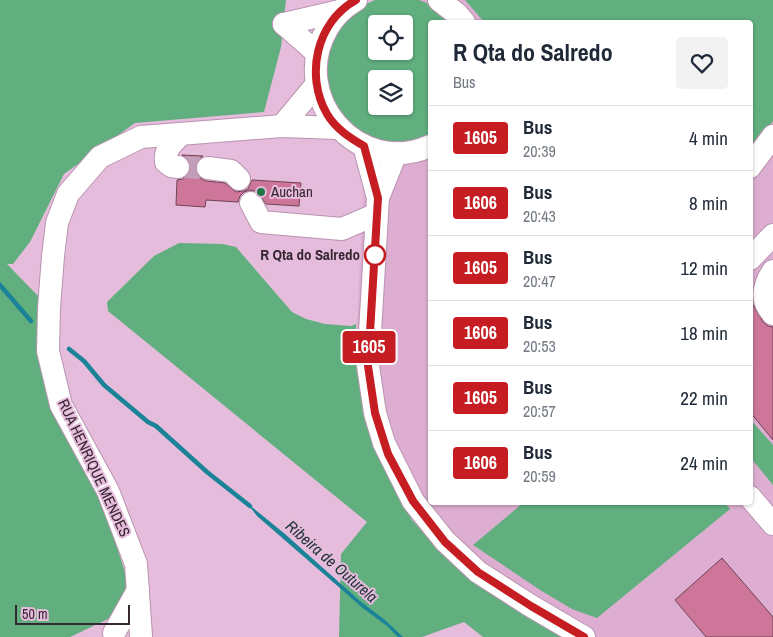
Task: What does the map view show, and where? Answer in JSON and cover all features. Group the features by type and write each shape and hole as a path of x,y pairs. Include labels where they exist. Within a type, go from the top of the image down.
{"street":[{"path":"439,0 462,20"},
{"path":"317,53 284,24 348,6"},
{"path":"348,6 330,24 322,38 317,53 316,85 328,115 338,128 364,146 396,153 412,152 428,147"},
{"path":"282,126 316,85"},
{"name":"RUA HENRIQUE MENDES","path":"141,636 136,564 108,491 62,405 48,351 53,256 58,223 68,194 100,157 141,137 282,126 338,128"},
{"path":"178,167 171,166 166,162 165,154 168,147 181,134"},
{"path":"753,164 771,144"},
{"path":"364,146 378,206"},
{"path":"396,153 378,206 368,366 375,413 388,454 413,501 445,542 478,572 584,637"},
{"path":"208,168 231,170 239,179"},
{"path":"251,203 260,222 342,228 378,206"},
{"path":"753,256 773,235"},
{"path":"773,271 766,282 764,290 764,300 773,314"},
{"path":"753,501 773,524"},
{"path":"110,635 138,590"},
{"path":"110,635 129,632 141,636"}],"shaded area":[{"path":"375,0 773,0 773,637 567,637 438,549 412,520 380,458 355,360 368,113 368,115 413,115 413,70 371,70 371,60 413,60 413,15 374,15"}],"green space":[{"path":"0,0 286,0 281,47 264,112 135,123 64,174 30,242 13,264 7,264 40,298 46,394 106,504 110,525 128,582 122,601 108,619 70,637 0,637"},
{"path":"375,0 419,0 432,5 451,20 428,20 428,138 420,141 377,142 341,118 324,79 331,37 362,6"},
{"path":"465,0 773,0 773,121 753,147 753,20 482,20"},
{"path":"179,243 223,244 236,247 292,312 306,319 325,324 351,326 356,324 355,360 380,458 412,520 438,549 567,637 483,637 464,622 422,637 339,637 341,554 367,522 108,311 107,302 154,256"},
{"path":"753,422 773,445 773,485 753,461"},
{"path":"521,505 727,505 730,509 597,618 572,609 473,545"}],"water":[{"path":"247,503 403,637 398,637 364,609 257,516"}],"building":[{"path":"182,155 203,156 195,166 196,173 200,178 206,181 225,183 236,192 248,189 252,180 301,183 299,206 266,204 258,192 251,190 244,192 238,202 206,200 205,207 176,205 177,180 183,179 188,175 191,168 190,162"},
{"path":"753,305 763,322 773,327 773,440 753,416"},
{"path":"722,558 773,617 773,637 706,637 675,600"}],"waterway":[{"path":"0,285 31,321"},
{"path":"69,349 84,361 104,385 148,422 156,426 207,472 250,506"}],"tunnel":[{"path":"178,167 208,168"}],"bus line":[{"name":"1605","path":"356,0 340,12 322,38 317,53 316,85 328,115 338,128 364,146 378,198 368,366 375,413 384,443 413,501 445,542 478,572 584,637"}],"place":[{"name":"Auchan","path":"261,192"},
{"name":"R Qta do Salredo","path":"375,255"}],"water label":[{"name":"Ribeira de Outurela","path":"332,561"}]}
